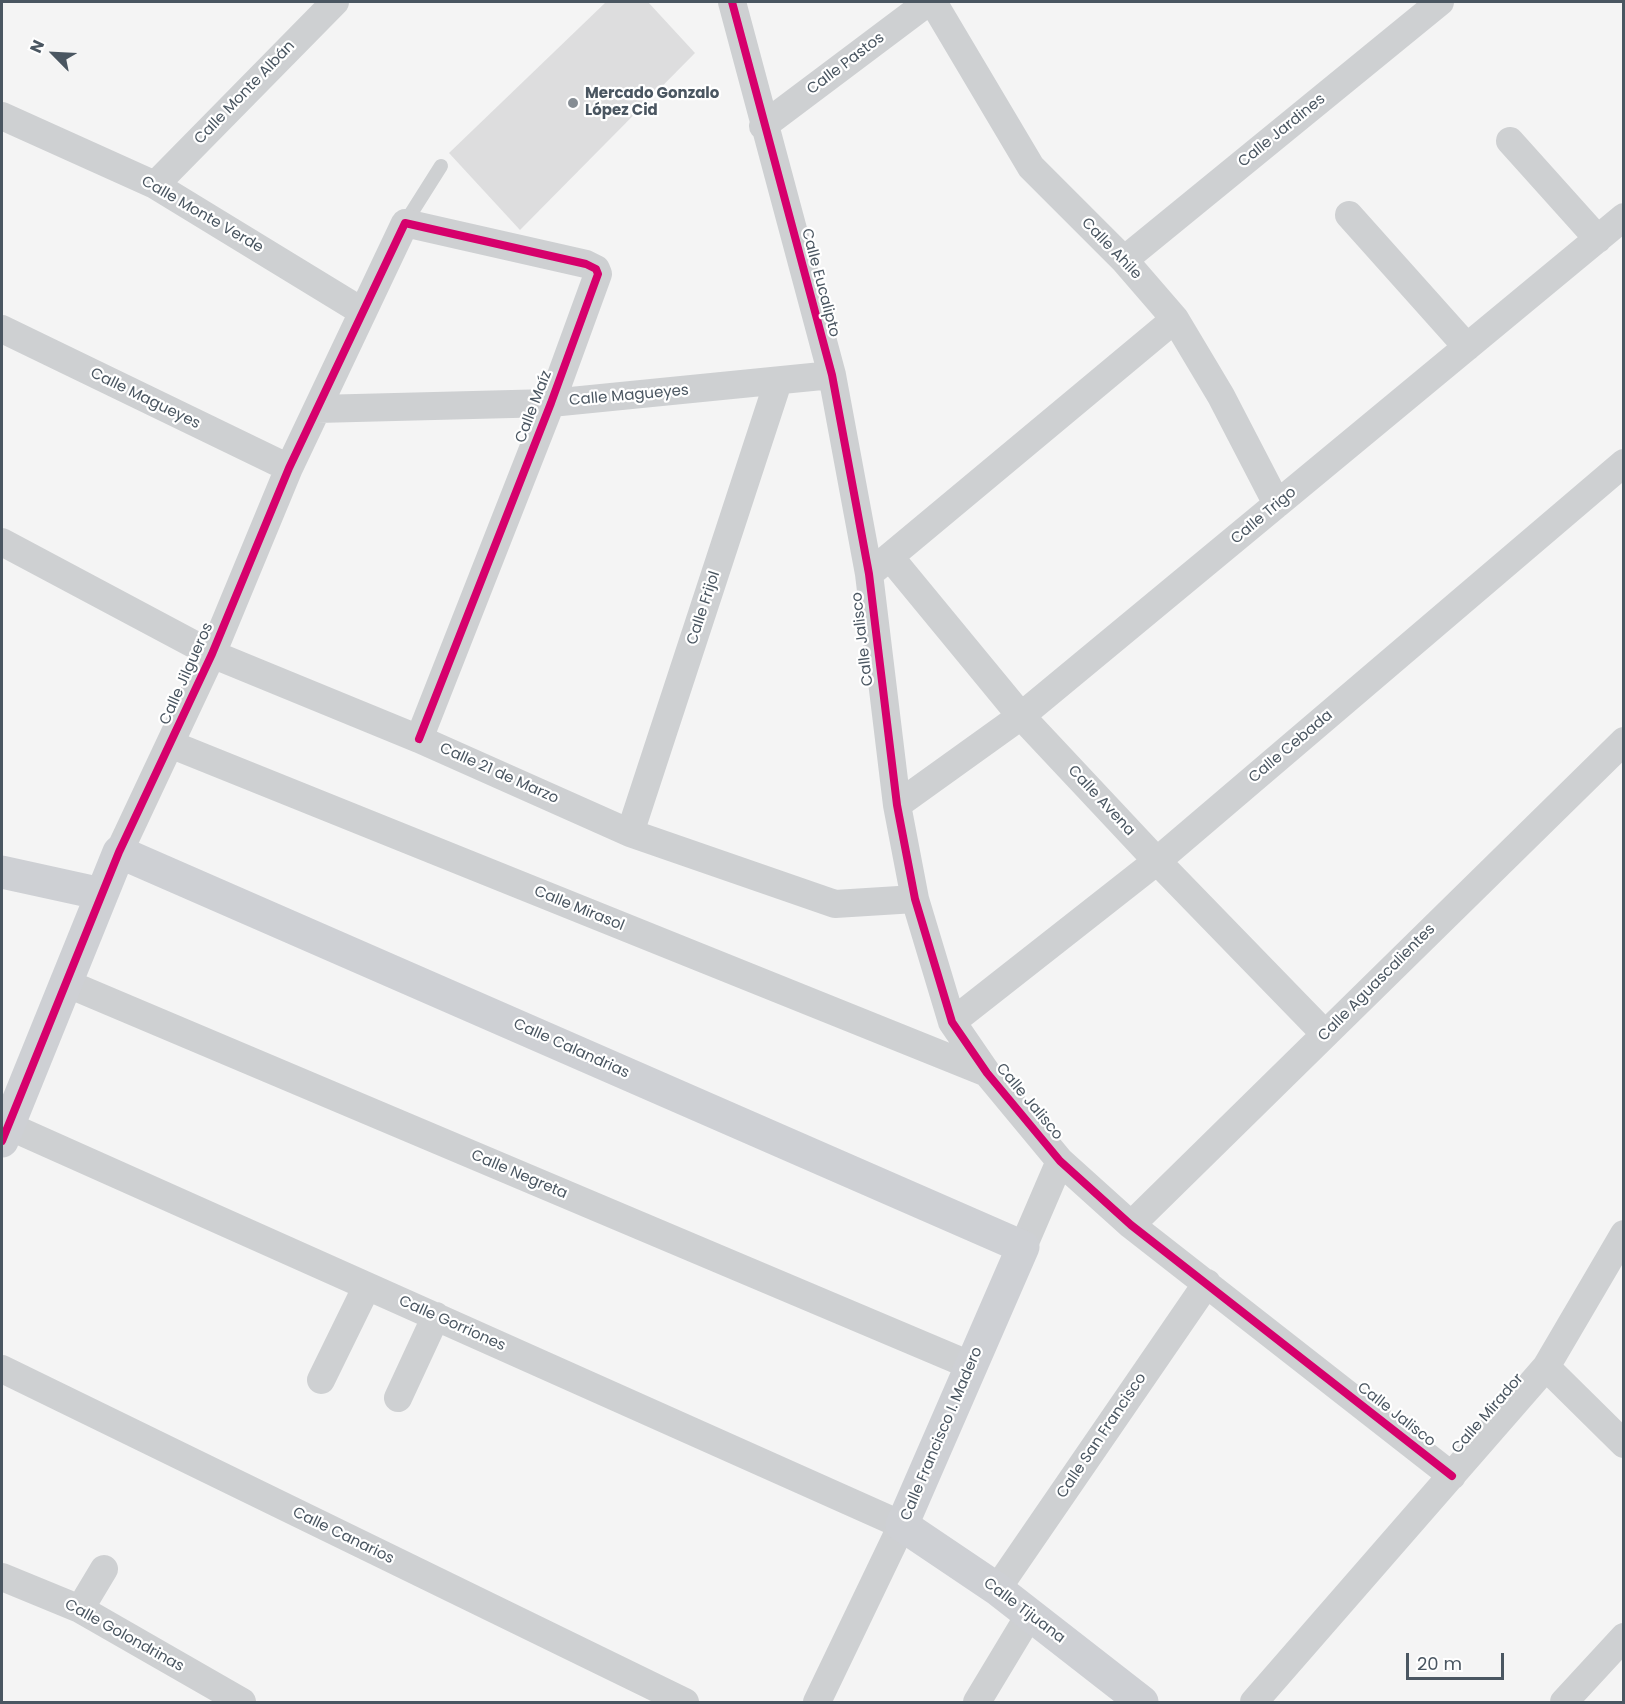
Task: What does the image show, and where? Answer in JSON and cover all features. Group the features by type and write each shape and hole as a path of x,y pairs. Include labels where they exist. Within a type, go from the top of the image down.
{"street":[{"name":"Calle Monte Albán","path":"155,185 335,2"},
{"name":"Calle Eucalipto","path":"732,2 763,126 832,375 880,565"},
{"name":"Calle Pastos","path":"763,126 928,2"},
{"name":"Calle Ahile","path":"933,2 1031,167 1124,260 1175,319 1221,396 1277,504"},
{"name":"Calle Jardines","path":"1124,260 1440,2"},
{"name":"Calle Monte Verde","path":"2,116 155,185 363,312"},
{"path":"1510,141 1598,239"},
{"path":"1349,215 1467,347"},
{"name":"Calle Trigo","path":"897,805 1021,716 1623,217"},
{"name":"Calle Jilgueros","path":"3,1129 120,852 212,654 289,468 405,223"},
{"name":"Calle Maíz","path":"405,223 586,264 596,269 597,280 419,739"},
{"path":"880,565 1175,319"},
{"name":"Calle Magueyes","path":"2,329 289,468"},
{"name":"Calle Magueyes","path":"317,410 550,403 832,375"},
{"name":"Calle Frijol","path":"630,833 778,382"},
{"name":"Calle Cebada","path":"952,1022 1157,861 1623,463"},
{"name":"Calle 21 de Marzo","path":"2,542 212,654 419,739 630,833 835,904 915,899"},
{"name":"Calle Avena","path":"880,565 1157,861 1325,1034"},
{"name":"Calle Jalisco","path":"880,565 897,805 915,899 952,1022 987,1073 1060,1161 1131,1225 1452,1476"},
{"name":"Calle Aguascalientes","path":"1131,1225 1623,741"},
{"name":"Calle Mirasol","path":"170,744 987,1073"},
{"name":"Calle Calandrias","path":"120,852 1023,1246"},
{"path":"2,872 102,894"},
{"name":"Calle Negreta","path":"66,984 972,1366"},
{"name":"Calle Gorriones","path":"3,1129 436,1316 902,1525"},
{"name":"Calle Francisco I. Madero","path":"817,1702 902,1525 1060,1161"},
{"name":"Calle Mirador","path":"1254,1702 1546,1366 1623,1234"},
{"name":"Calle San Francisco","path":"997,1588 1207,1283"},
{"path":"321,1380 367,1286"},
{"path":"398,1398 436,1316"},
{"path":"1546,1366 1623,1444"},
{"name":"Calle Canarios","path":"2,1369 685,1702"},
{"name":"Calle Tijuana","path":"902,1525 997,1588 1142,1702"},
{"path":"80,1610 104,1569"},
{"name":"Calle Golondrinas","path":"2,1577 80,1610 242,1702"},
{"path":"977,1702 1030,1614"},
{"path":"1564,1702 1623,1637"}],"lane":[{"path":"405,223 441,166"}],"building":[{"name":"Mercado Gonzalo López Cid","path":"606,2 648,2 695,53 520,230 449,153"}],"cycle path":[{"path":"732,2 832,375 869,574 897,805 915,899 952,1022 987,1073 1060,1161 1131,1225 1452,1476"},
{"path":"2,1141 119,852 212,654 289,468 405,223 586,264 596,269 598,274 551,403 419,739"}],"place":[{"name":"Mercado Gonzalo López Cid","path":"573,103"}]}
